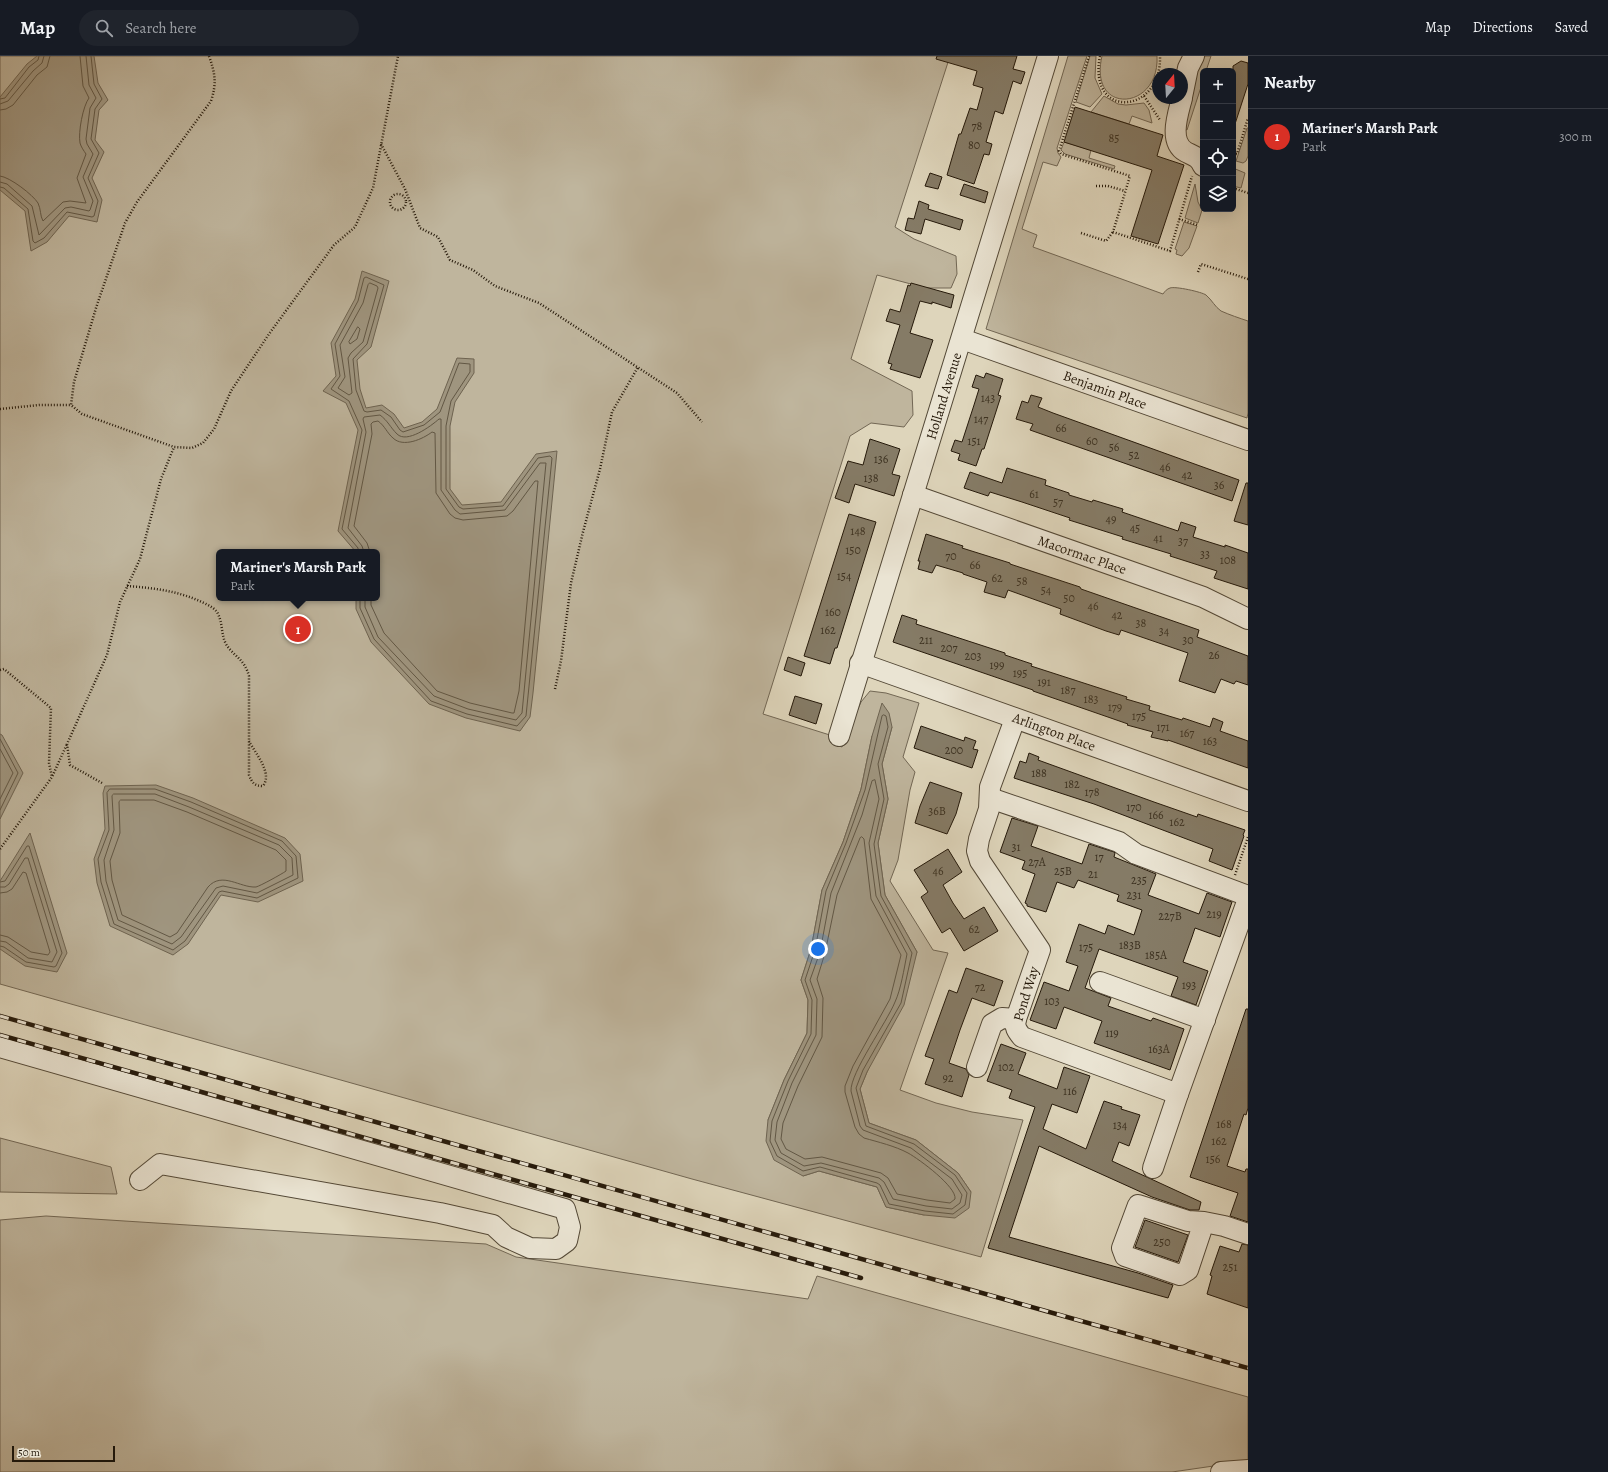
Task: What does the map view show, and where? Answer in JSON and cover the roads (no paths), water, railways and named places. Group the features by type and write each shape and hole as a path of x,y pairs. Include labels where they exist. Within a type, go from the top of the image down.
{"street":[{"name":"Holland Avenue","path":"839,736 860,663 962,339 1048,56"},
{"path":"1188,68 1194,56"},
{"path":"1181,104 1176,130 1178,144 1182,149 1200,160 1198,170"},
{"name":"Benjamin Place","path":"962,339 1248,440"},
{"name":"Macormac Place","path":"913,495 1203,597 1248,619"},
{"name":"Arlington Place","path":"860,663 1248,801"},
{"name":"Pond Way","path":"1015,718 990,787 989,809 979,839 977,851 980,861 1040,950 1016,1019 1015,1024 1017,1031 1022,1037 1178,1094"},
{"path":"990,798 1119,842 1136,854 1248,896"},
{"path":"1153,1168 1248,899"},
{"path":"1100,982 1205,1020"},
{"path":"977,1067 992,1024 1002,1018 1016,1019"},
{"path":"0,1047 565,1209 570,1227 567,1241 556,1249 530,1248 506,1236 493,1226 470,1220 160,1164 140,1180"},
{"path":"1204,1222 1224,1226 1248,1234"},
{"path":"1221,1472 1248,1470"}],"water":[{"path":"37,56 94,56 98,83 108,100 99,110 95,140 104,152 92,178 102,200 97,222 69,216 47,242 31,251 25,211 0,190 0,97 27,64"},
{"path":"362,271 389,281 371,347 357,360 360,389 366,408 382,405 394,414 404,428 422,422 437,409 457,358 474,359 474,373 455,402 450,426 450,489 462,505 501,502 536,454 557,451 530,717 520,731 466,718 429,704 371,642 356,609 356,601 380,601 380,549 353,549 338,531 358,430 346,403 323,391 336,376 331,343 355,299"},
{"path":"882,703 889,713 892,727 882,764 888,799 878,843 885,895 917,952 904,1005 867,1072 860,1089 869,1123 916,1140 958,1173 971,1192 969,1208 955,1218 924,1215 886,1207 877,1187 819,1171 803,1176 774,1160 766,1141 768,1120 784,1080 807,1033 808,1000 801,980 811,949 822,890 843,842 861,789 872,736"},
{"path":"0,734 2,735 23,773 0,819"},
{"path":"156,785 193,798 285,838 300,854 303,881 258,902 221,895 188,944 173,955 110,926 97,883 94,859 105,829 103,793 105,786"},
{"path":"30,833 67,953 57,972 25,966 0,949 0,881"}],"railway":[{"path":"0,1016 1248,1368"},
{"path":"0,1035 861,1278"}],"place":[{"name":"Mariner's Marsh Park","path":"298,629"}]}
